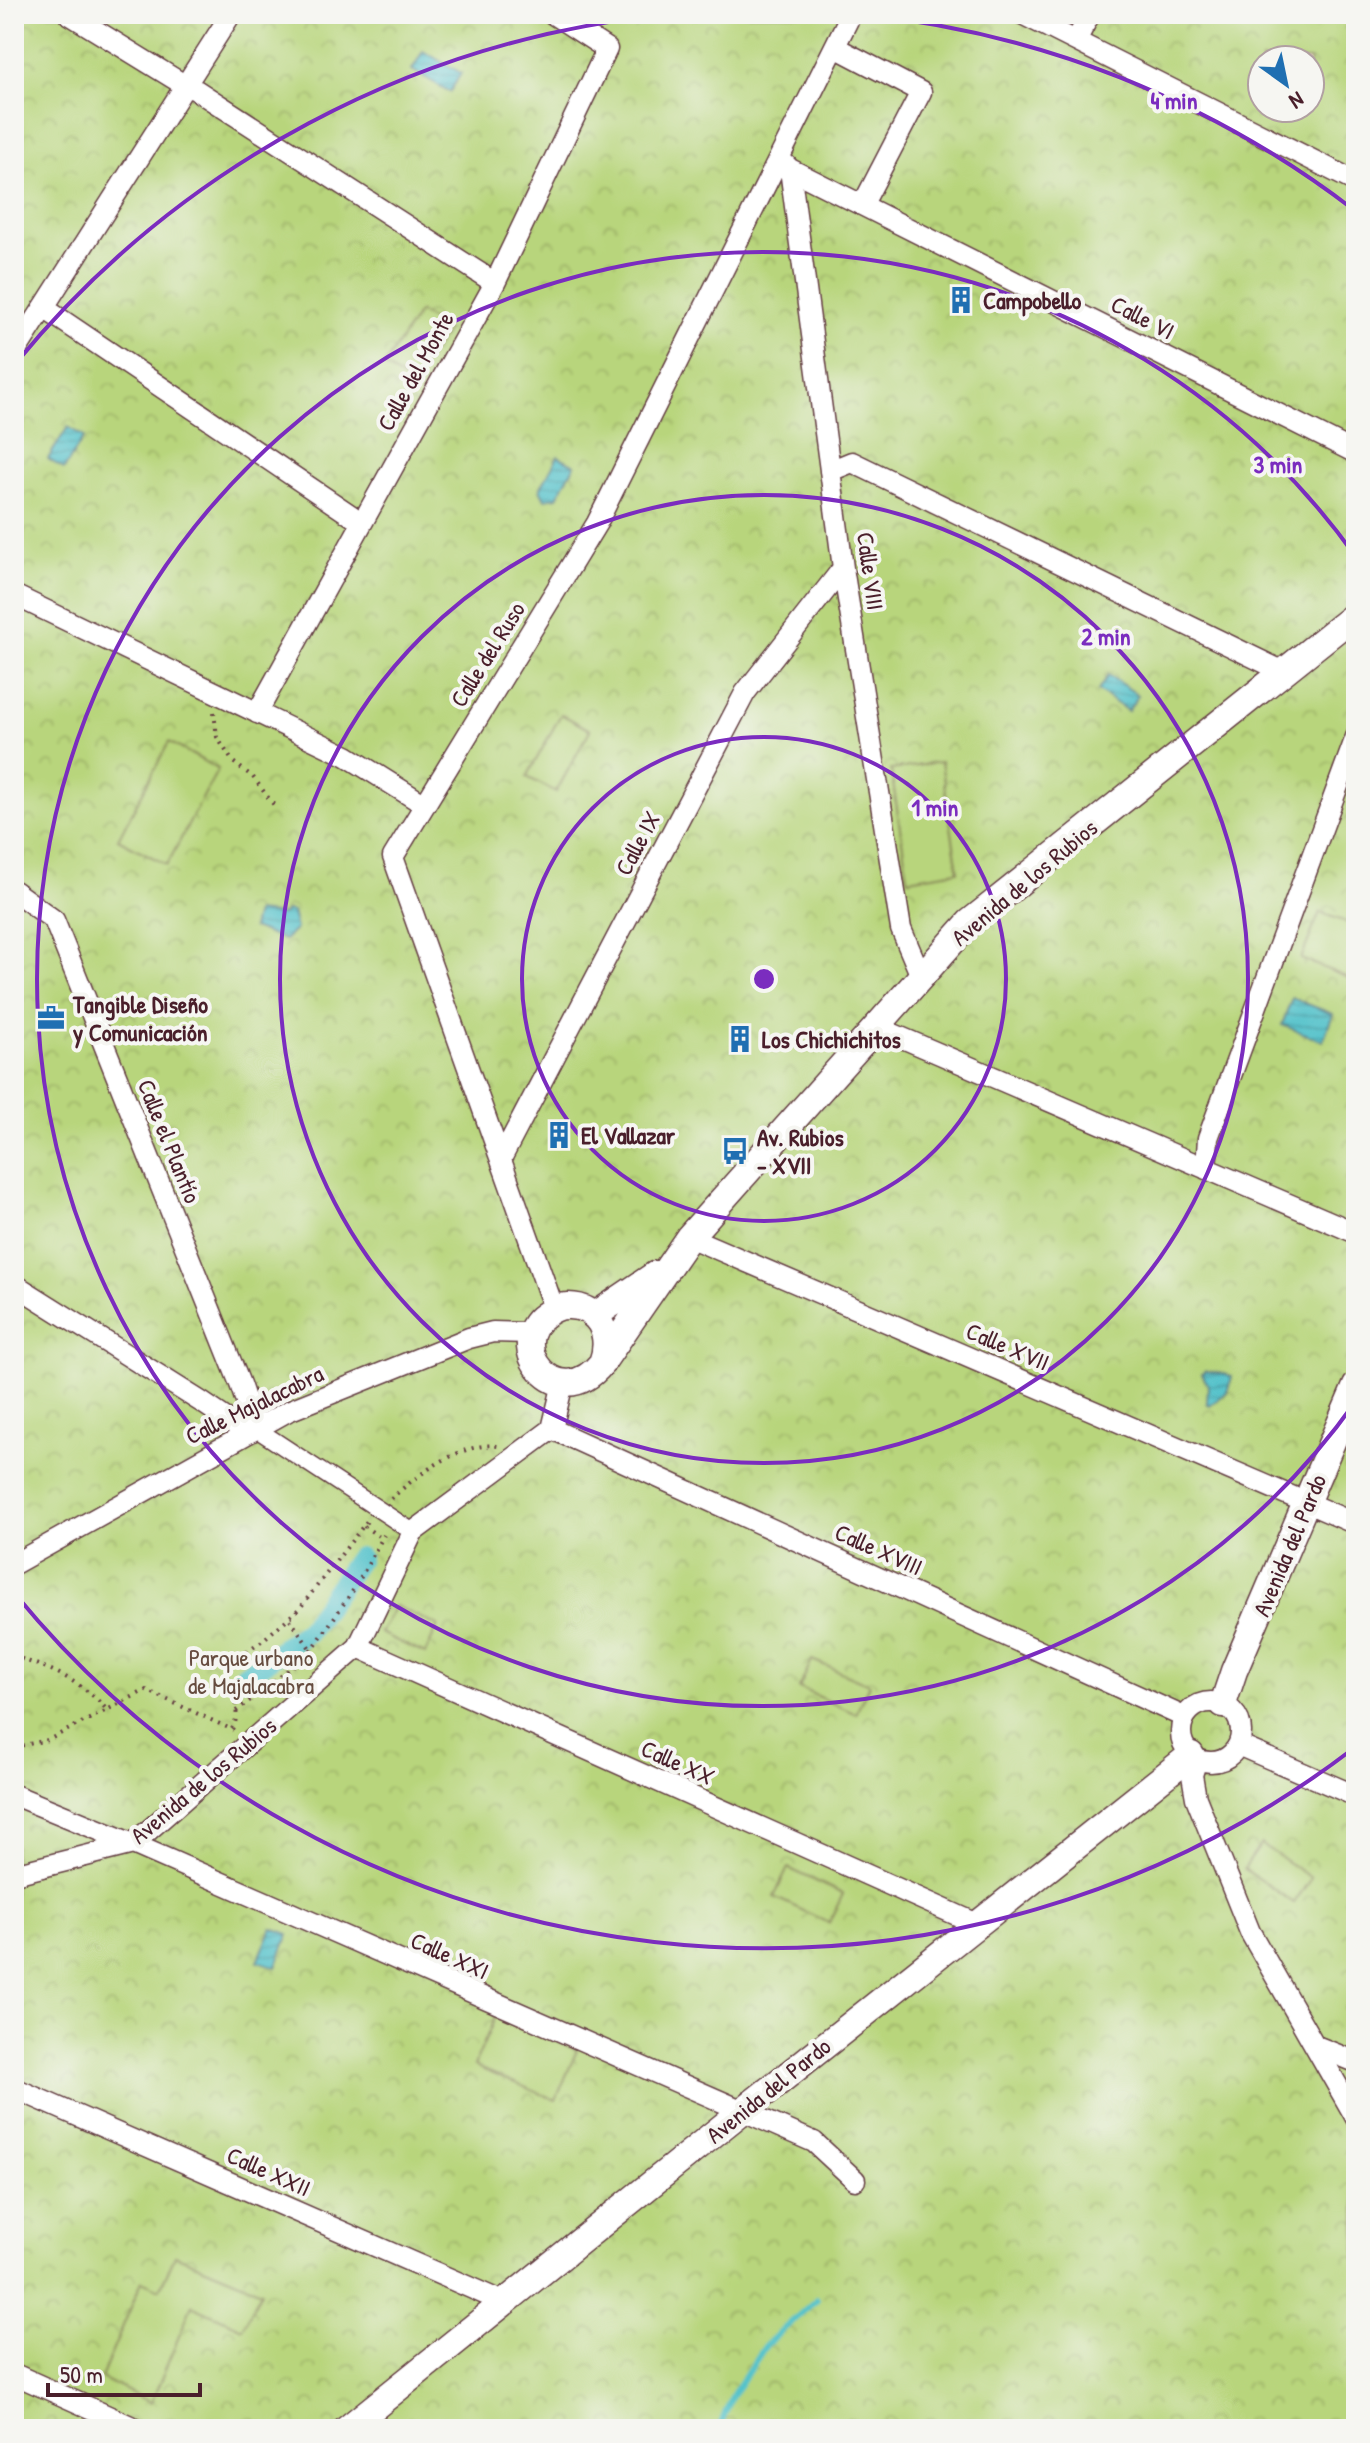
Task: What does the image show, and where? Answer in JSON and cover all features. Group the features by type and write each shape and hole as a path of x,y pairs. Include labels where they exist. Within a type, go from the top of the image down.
{"street":[{"path":"69,14 196,90 495,283"},
{"path":"14,354 231,14"},
{"name":"Calle del Monte","path":"257,713 495,283 607,49 553,14"},
{"name":"Calle del Ruso","path":"554,1309 393,857 597,523 785,164 851,14"},
{"path":"1022,14 1356,182"},
{"path":"1076,41 1090,14"},
{"path":"835,47 921,92 863,204"},
{"name":"Calle VI","path":"785,164 1356,453"},
{"name":"Calle VIII","path":"785,164 843,568 901,929 921,976"},
{"path":"44,308 361,522"},
{"path":"830,471 852,462 1284,672"},
{"name":"Calle IX","path":"502,1157 745,693 843,568"},
{"path":"14,595 347,756 425,805"},
{"name":"Avenida de los Rubios","path":"563,1383 578,1382 592,1375 689,1237 970,922 1356,614"},
{"path":"1206,1169 1208,1138 1356,737"},
{"name":"Calle el Plantío","path":"14,891 54,920 240,1384 248,1431"},
{"path":"877,1027 1356,1233"},
{"name":"Calle XVII","path":"689,1237 1356,1524"},
{"name":"Avenida de los Rubios","path":"594,1316 668,1265"},
{"path":"14,1284 237,1426 405,1526"},
{"path":"552,1429 563,1383 547,1377 535,1365 530,1349 532,1333 540,1318 554,1309 568,1306 582,1308 594,1316 607,1338 607,1351 602,1363"},
{"name":"Calle Majalacabra","path":"14,1564 288,1411 469,1338 493,1332 532,1333"},
{"name":"Avenida del Pardo","path":"1223,1704 1234,1671 1356,1386"},
{"name":"Avenida de los Rubios","path":"14,1874 133,1844 358,1647 405,1526 552,1429"},
{"name":"Calle XVIII","path":"552,1429 1184,1717"},
{"name":"Calle XX","path":"358,1647 977,1924"},
{"path":"1201,1703 1223,1704 1233,1711 1239,1721 1241,1733 1238,1745 1231,1755 1221,1761 1209,1762 1194,1757 1183,1744 1180,1730 1184,1717 1201,1703"},
{"path":"1238,1745 1356,1796"},
{"path":"1194,1757 1192,1775 1196,1798 1250,1932 1356,2118"},
{"name":"Avenida del Pardo","path":"347,2429 977,1924 1194,1757"},
{"name":"Calle XXI","path":"14,1795 133,1844 814,2142 855,2180"},
{"path":"1316,2046 1356,2062"},
{"name":"Calle XXII","path":"14,2088 503,2302"},
{"path":"14,2374 137,2429"}],"path":[{"path":"218,694 214,714 217,737 233,762 253,777 276,808"},
{"path":"14,1747 48,1740 146,1690 232,1729 236,1711 227,1675 235,1659 290,1619 363,1525 406,1484 442,1461 486,1444 501,1446 489,1454"},
{"path":"363,1525 381,1538"},
{"path":"236,1711 311,1650 335,1620 369,1565 381,1538 405,1526"},
{"path":"290,1619 311,1650"},
{"path":"14,1655 75,1682 107,1710"}],"green space":[{"name":"Parque urbano de Majalacabra","path":"14,14 1356,14 1356,2429 14,2429"},
{"path":"419,312 447,330 412,384 384,366"},
{"path":"561,714 590,730 556,792 527,777"},
{"path":"169,742 218,769 167,865 118,839"},
{"path":"941,762 958,871 908,879 891,770"},
{"path":"1320,912 1356,926 1356,981 1301,959"},
{"path":"395,1606 438,1626 425,1654 380,1633"},
{"path":"812,1660 869,1684 856,1714 799,1688"},
{"path":"1261,1844 1311,1878 1294,1903 1244,1869"},
{"path":"788,1868 843,1894 829,1923 774,1897"},
{"path":"496,2015 577,2050 556,2100 474,2066"},
{"path":"175,2255 261,2291 243,2328 192,2305 151,2403 101,2378 142,2281 160,2289"}],"water":[{"path":"423,51 461,73 450,92 412,70"},
{"path":"68,427 84,437 64,469 48,459"},
{"path":"558,456 575,465 557,497 545,499 540,489"},
{"path":"1108,675 1138,695 1128,711 1098,691"},
{"path":"286,911 292,912 296,929 284,940 252,928 256,912 282,915"},
{"path":"1292,998 1333,1014 1323,1041 1282,1025"},
{"path":"1206,1371 1232,1377 1227,1392 1210,1406 1207,1403 1208,1385 1202,1374"},
{"path":"272,1928 289,1934 276,1967 258,1961"}],"waterway":[{"path":"243,1677 308,1631 359,1558"},
{"path":"719,2429 732,2396 766,2345 817,2299"}],"place":[{"name":"Campobello","path":"961,300"},
{"name":"Tangible Diseño y Comunicación","path":"51,1018"},
{"name":"Los Chichichitos","path":"740,1039"},
{"name":"El Vallazar","path":"559,1135"},
{"name":"Av. Rubios - XVII","path":"735,1151"}]}
